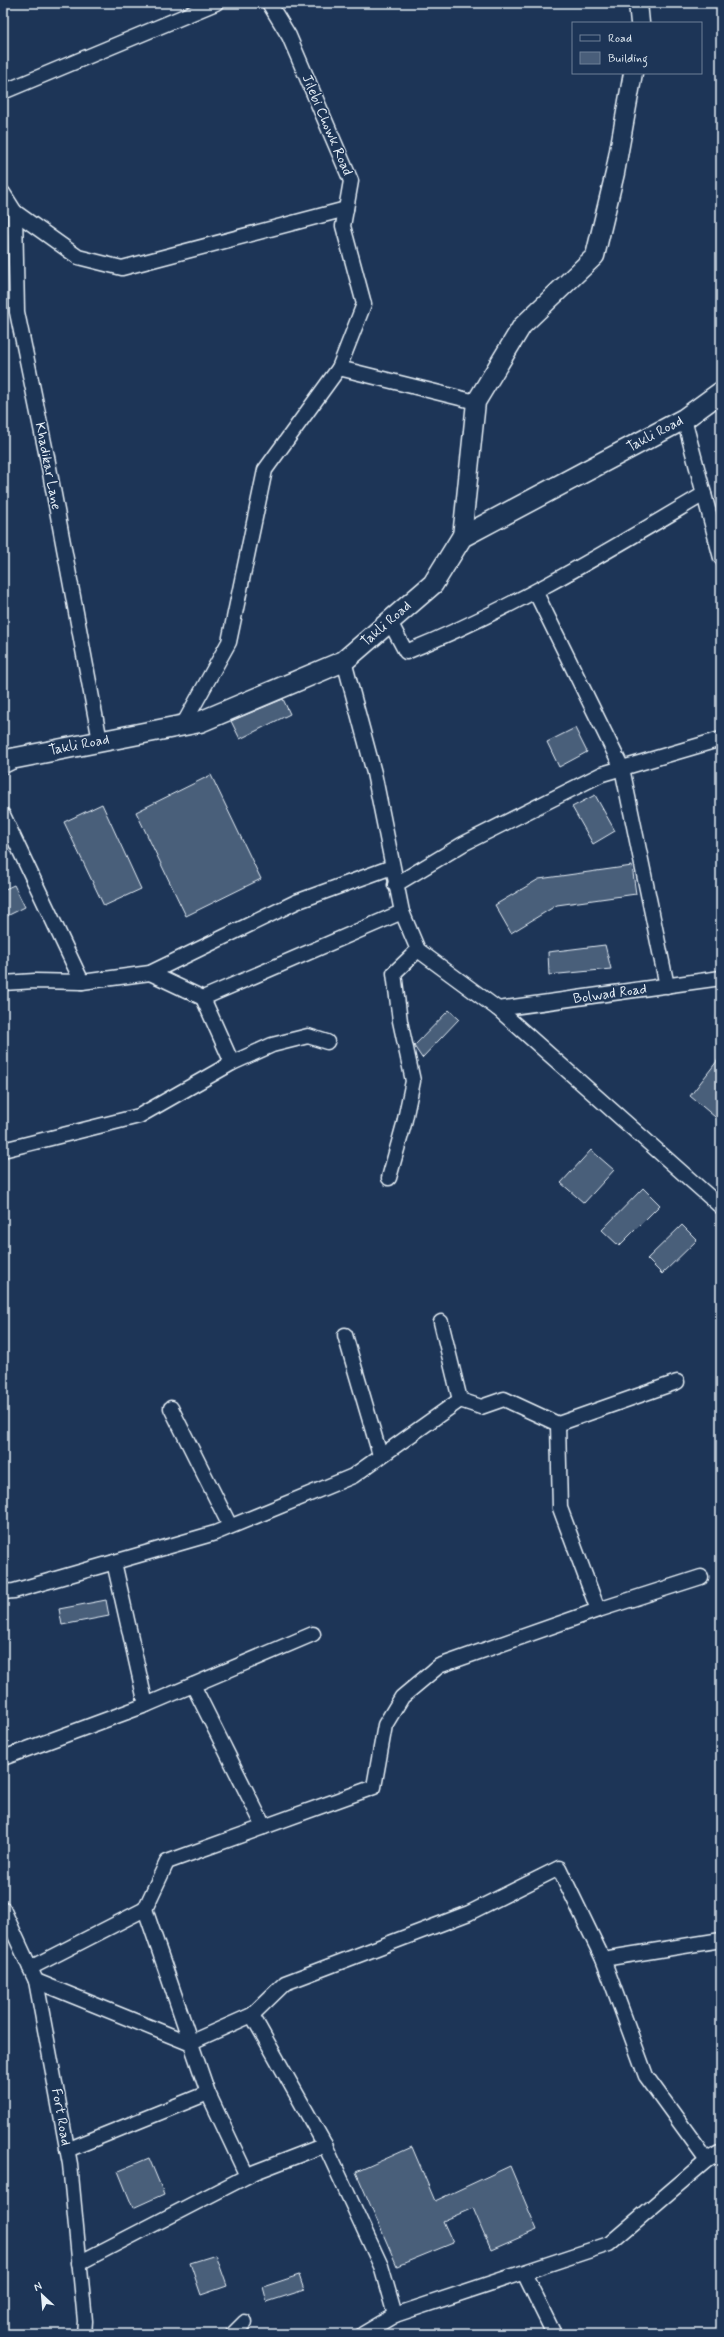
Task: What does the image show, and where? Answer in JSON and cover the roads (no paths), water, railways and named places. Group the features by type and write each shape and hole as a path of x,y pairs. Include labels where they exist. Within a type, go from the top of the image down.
{"main road":[{"name":"Takli Road","path":"3,763 11,758 200,722 344,661 433,584 462,536 684,419 721,392"}],"street":[{"path":"3,92 216,3"},
{"name":"Jilebi Chowk Road","path":"183,725 229,642 265,470 339,368 364,304 343,226 351,181 289,36 269,3"},
{"path":"638,3 640,22"},
{"path":"462,536 476,402 522,326 595,256 615,173 633,74"},
{"name":"Khadikar Lane","path":"3,193 14,212 16,312 47,457 100,741"},
{"path":"14,212 78,257 122,268 346,209"},
{"path":"339,368 476,402"},
{"path":"684,419 721,558"},
{"path":"390,622 406,652 453,633 536,593 704,494"},
{"path":"536,593 622,768 667,986"},
{"path":"344,661 374,773 395,886 402,912 418,950 498,1009 721,1207"},
{"path":"395,886 483,834 602,774 721,739"},
{"path":"3,815 82,982"},
{"path":"3,983 35,981 82,982 150,972 296,902 392,867"},
{"path":"203,998 402,912"},
{"path":"389,1178 404,1124 413,1081 400,1021 394,973 418,950"},
{"path":"150,972 203,998 232,1063"},
{"name":"Bolwad Road","path":"498,1009 721,978"},
{"path":"3,1150 139,1116 232,1063 272,1045 308,1036 327,1042"},
{"path":"441,1322 460,1400"},
{"path":"345,1335 380,1455"},
{"path":"460,1400 481,1407 504,1399 558,1424 677,1382"},
{"path":"3,1592 14,1591 114,1562 230,1526 353,1476 380,1455 460,1400"},
{"path":"171,1408 230,1526"},
{"path":"558,1424 560,1508 598,1610"},
{"path":"114,1562 146,1705"},
{"path":"30,1968 144,1909 167,1862 374,1787 385,1725 402,1697 439,1666 598,1610 701,1577"},
{"path":"3,1758 146,1705 313,1634"},
{"path":"193,1685 264,1827"},
{"path":"36,1981 189,2043 252,2014 285,1983 469,1913 559,1868 603,1959 646,2076 707,2160"},
{"name":"Fort Road","path":"3,1909 36,1981 67,2150 79,2263 84,2334"},
{"path":"144,1909 189,2043 208,2093 247,2176"},
{"path":"603,1959 721,1940"},
{"path":"252,2014 325,2145 382,2266 395,2315"},
{"path":"67,2150 208,2093"},
{"path":"79,2263 247,2176 325,2145"},
{"path":"363,2334 395,2315 609,2244 707,2160 721,2152"},
{"path":"524,2273 554,2334"},
{"path":"233,2334 246,2322"}]}
